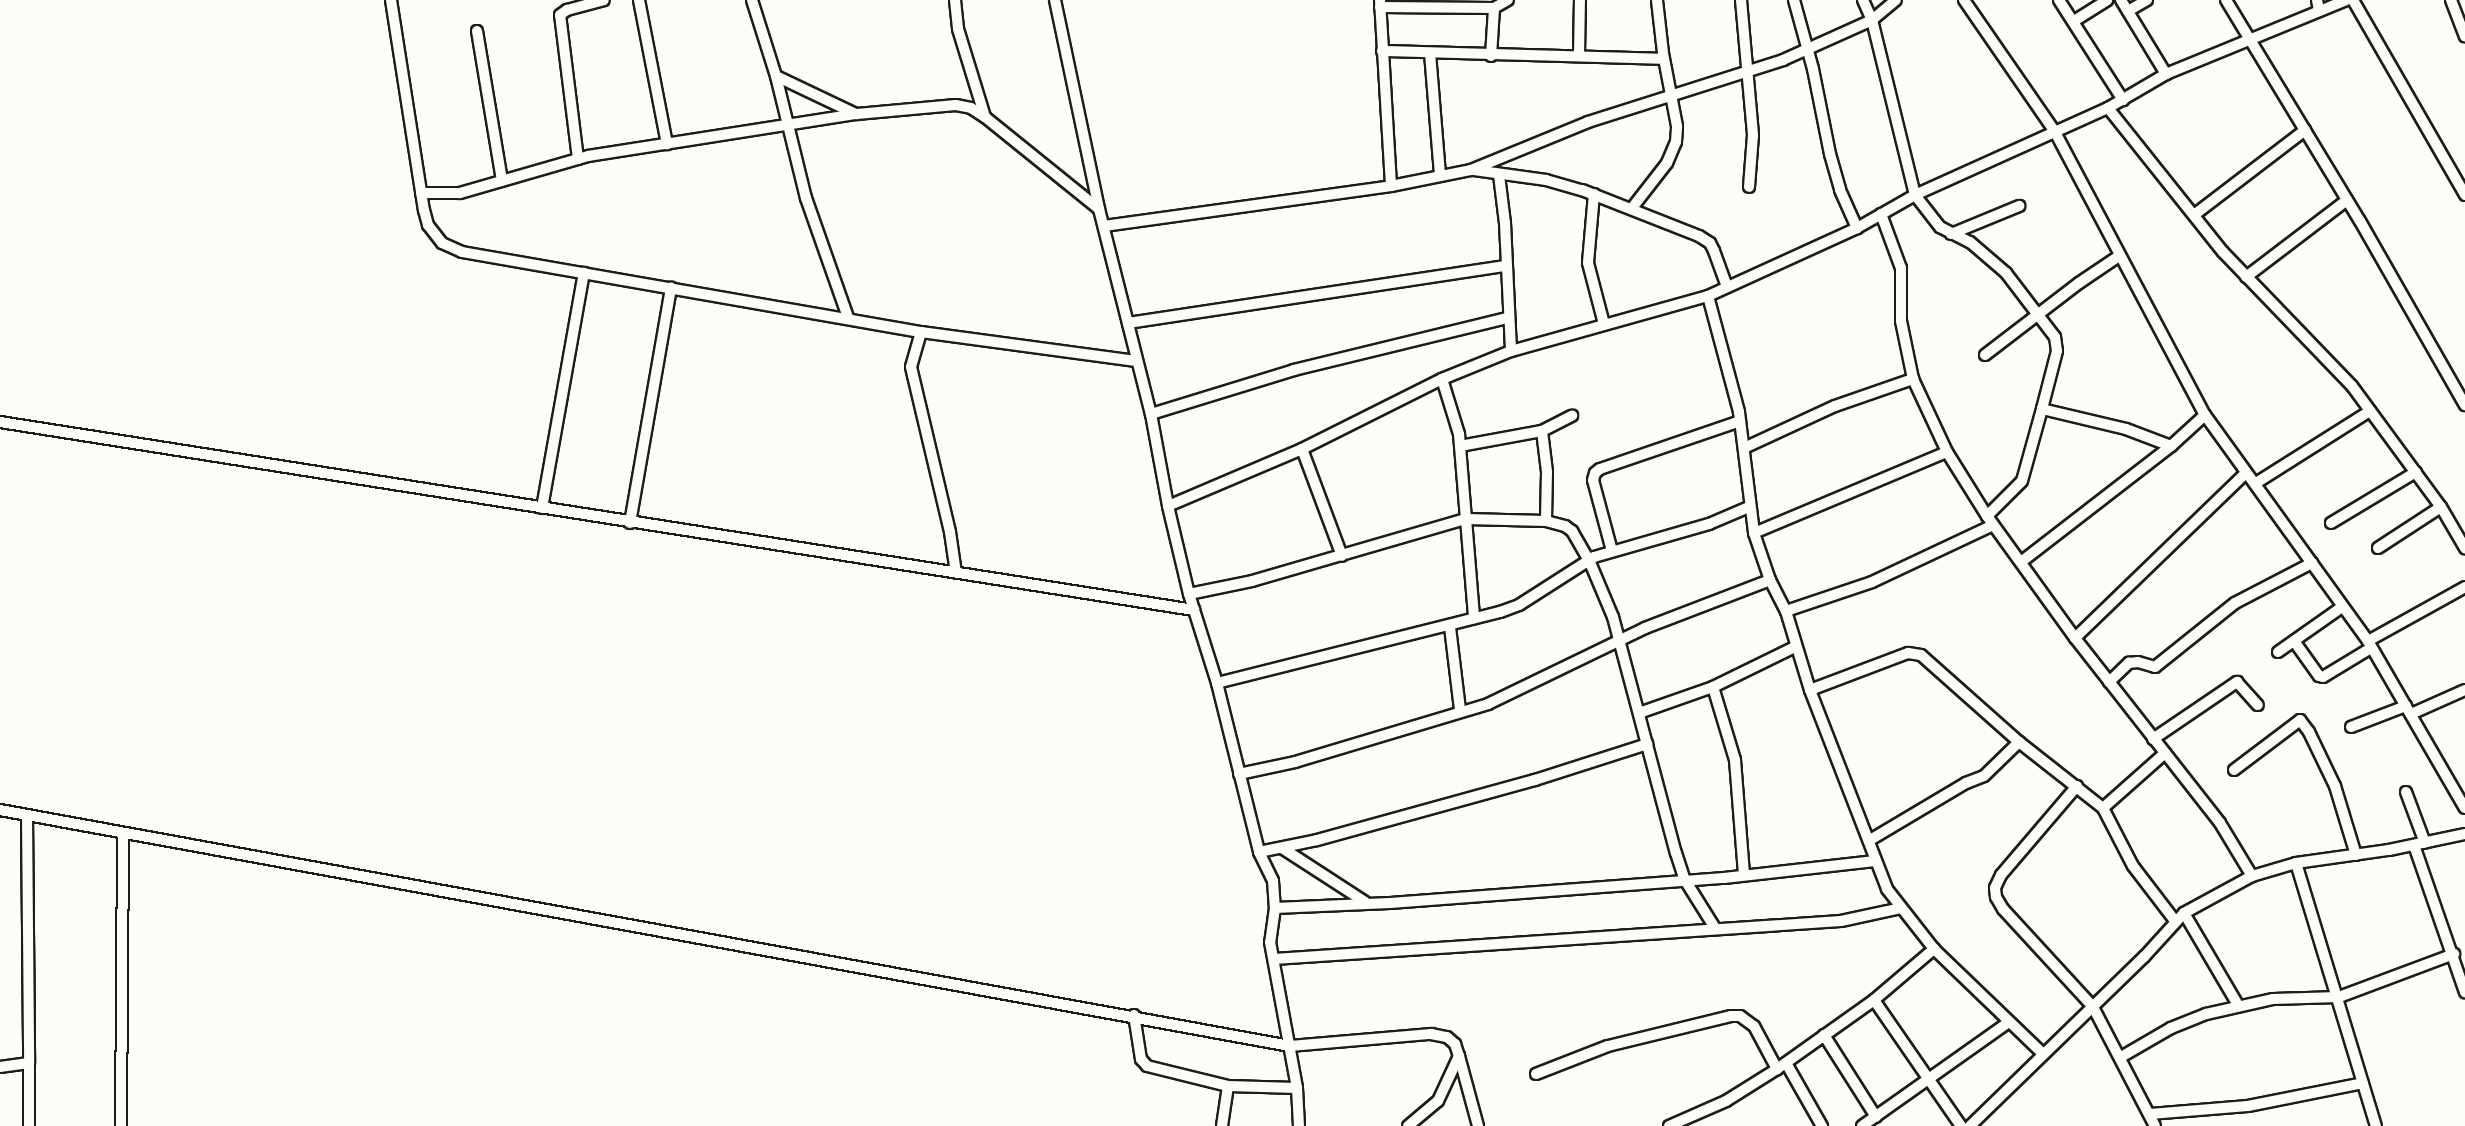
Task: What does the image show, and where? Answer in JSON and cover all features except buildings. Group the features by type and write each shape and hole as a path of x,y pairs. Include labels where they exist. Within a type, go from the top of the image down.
{"street":[{"path":"391,0 421,193 428,225 442,243 462,252 921,331 1136,361"},
{"path":"578,159 561,15 567,10 604,0"},
{"path":"639,0 667,144"},
{"path":"752,0 776,76 806,198 848,317"},
{"path":"955,0 958,29 985,117"},
{"path":"1055,0 1099,209 1151,414 1168,506 1189,594 1217,683 1259,852 1273,881 1275,908 1270,934 1297,1088 1299,1126"},
{"path":"1391,186 1380,3 1494,8 1508,0"},
{"path":"1579,55 1580,0"},
{"path":"1632,208 1667,163 1676,142 1677,126 1664,59 1657,0"},
{"path":"1741,0 1745,74 1753,135 1749,187"},
{"path":"1794,0 1840,190 1857,228"},
{"path":"1786,611 1872,582 1990,521 2022,481 2057,351 2055,337 2041,314 1987,254 1932,220 1915,195 1872,20 1863,0"},
{"path":"1104,226 1391,186 1471,170 1588,122 1670,94 1745,74 1806,51 1872,20 1896,0"},
{"path":"1964,0 2055,132 2205,415 2369,644 2465,808"},
{"path":"2059,0 2123,100"},
{"path":"2074,21 2106,0"},
{"path":"2121,0 2166,74"},
{"path":"2128,11 2147,0"},
{"path":"2226,0 2347,200 2465,405"},
{"path":"1168,506 1302,449 1442,379 1511,351 1708,296 1857,228 1915,195 2108,108 2166,74 2249,39 2318,5 2346,0"},
{"path":"2353,0 2465,195"},
{"path":"2451,0 2465,36"},
{"path":"1491,56 1494,8"},
{"path":"477,31 502,181"},
{"path":"1382,51 1664,59"},
{"path":"1430,53 1440,175"},
{"path":"776,76 857,114"},
{"path":"421,193 452,195 578,159 667,144 857,114 956,105 971,108 985,117 1099,209"},
{"path":"2108,108 2246,277 2327,358 2416,472 2465,548"},
{"path":"2194,215 2305,130"},
{"path":"1471,170 1546,180 1594,194 1706,239 1714,251 1727,287"},
{"path":"1499,175 1505,223 1504,266 1511,351"},
{"path":"1594,194 1588,262 1604,324"},
{"path":"2246,277 2347,200"},
{"path":"1951,234 2019,206"},
{"path":"1881,214 1900,268 1901,321 1913,379 1947,452 1990,521 2109,682 2220,823 2252,876"},
{"path":"1985,355 2119,256"},
{"path":"1128,323 1504,266"},
{"path":"542,508 584,273"},
{"path":"630,523 671,288"},
{"path":"1708,296 1740,421 1754,533 1770,580 1786,611 1810,690 1887,889 1934,949 2043,1054"},
{"path":"1151,414 1294,370 1507,318"},
{"path":"921,331 911,367 950,532 956,573"},
{"path":"1442,379 1454,412 1460,446 1474,618"},
{"path":"1744,448 1835,406 1913,379"},
{"path":"2042,409 2126,429 2171,446"},
{"path":"2256,483 2370,411"},
{"path":"2021,562 2171,446 2205,415"},
{"path":"1460,446 1542,431 1572,416"},
{"path":"1612,551 1593,480 1595,473 1740,421"},
{"path":"0,422 1194,610"},
{"path":"1542,431 1547,472 1546,521"},
{"path":"1302,449 1342,556"},
{"path":"1754,533 1947,452"},
{"path":"2331,523 2416,472"},
{"path":"2076,638 2246,473"},
{"path":"1217,683 1450,627 1519,605 1589,560 1709,524 1749,507"},
{"path":"2378,548 2441,508"},
{"path":"1189,594 1342,556 1466,519 1546,521 1572,531 1589,560 1620,639 1685,880 1714,928"},
{"path":"2109,682 2129,663 2138,662 2155,667 2235,603 2312,564"},
{"path":"1239,774 1294,762 1508,695 1620,639 1770,580"},
{"path":"2294,641 2319,676 2465,587"},
{"path":"2278,652 2342,607"},
{"path":"1450,627 1460,710"},
{"path":"1639,713 1713,687 1795,647"},
{"path":"1810,690 1916,652 2019,742 2103,808 2133,866 2175,921"},
{"path":"2153,739 2237,682 2258,705"},
{"path":"1713,687 1735,760 1744,875"},
{"path":"2351,727 2465,690"},
{"path":"2234,770 2300,720 2309,732 2335,786 2356,855"},
{"path":"1870,840 1966,783 1984,776 2019,742"},
{"path":"1259,852 1535,780 1647,744"},
{"path":"2103,808 2165,753"},
{"path":"2077,786 2001,875 1995,888 2003,909 2093,1007 2155,1126"},
{"path":"2406,792 2419,844 2465,992"},
{"path":"0,810 592,921 1134,1015 1290,1046 1431,1034 1447,1037 1455,1044 1478,1126"},
{"path":"27,815 29,1126"},
{"path":"121,1126 123,833"},
{"path":"1972,1125 2144,957 2184,913 2252,876 2296,863 2356,855 2465,834"},
{"path":"1282,848 1365,902"},
{"path":"1275,908 1390,903 1685,880 1875,861"},
{"path":"2296,863 2376,1126"},
{"path":"1274,959 1851,920 1901,908"},
{"path":"2184,913 2238,1005"},
{"path":"1669,1126 1687,1122 1782,1066 1874,1000 1934,949"},
{"path":"2121,1057 2171,1028 2238,1005 2298,997 2339,998 2454,954"},
{"path":"1874,1000 1928,1082 1961,1126"},
{"path":"1134,1015 1140,1056 1144,1065 1228,1086 1297,1088"},
{"path":"1536,1074 1608,1046 1740,1016 1754,1026 1822,1126"},
{"path":"1862,1126 1928,1082 2009,1022"},
{"path":"1824,1035 1876,1117"},
{"path":"1408,1126 1437,1101 1459,1056"},
{"path":"0,1067 29,1063"},
{"path":"2150,1114 2248,1106 2363,1083"},
{"path":"1222,1126 1228,1086"}]}
